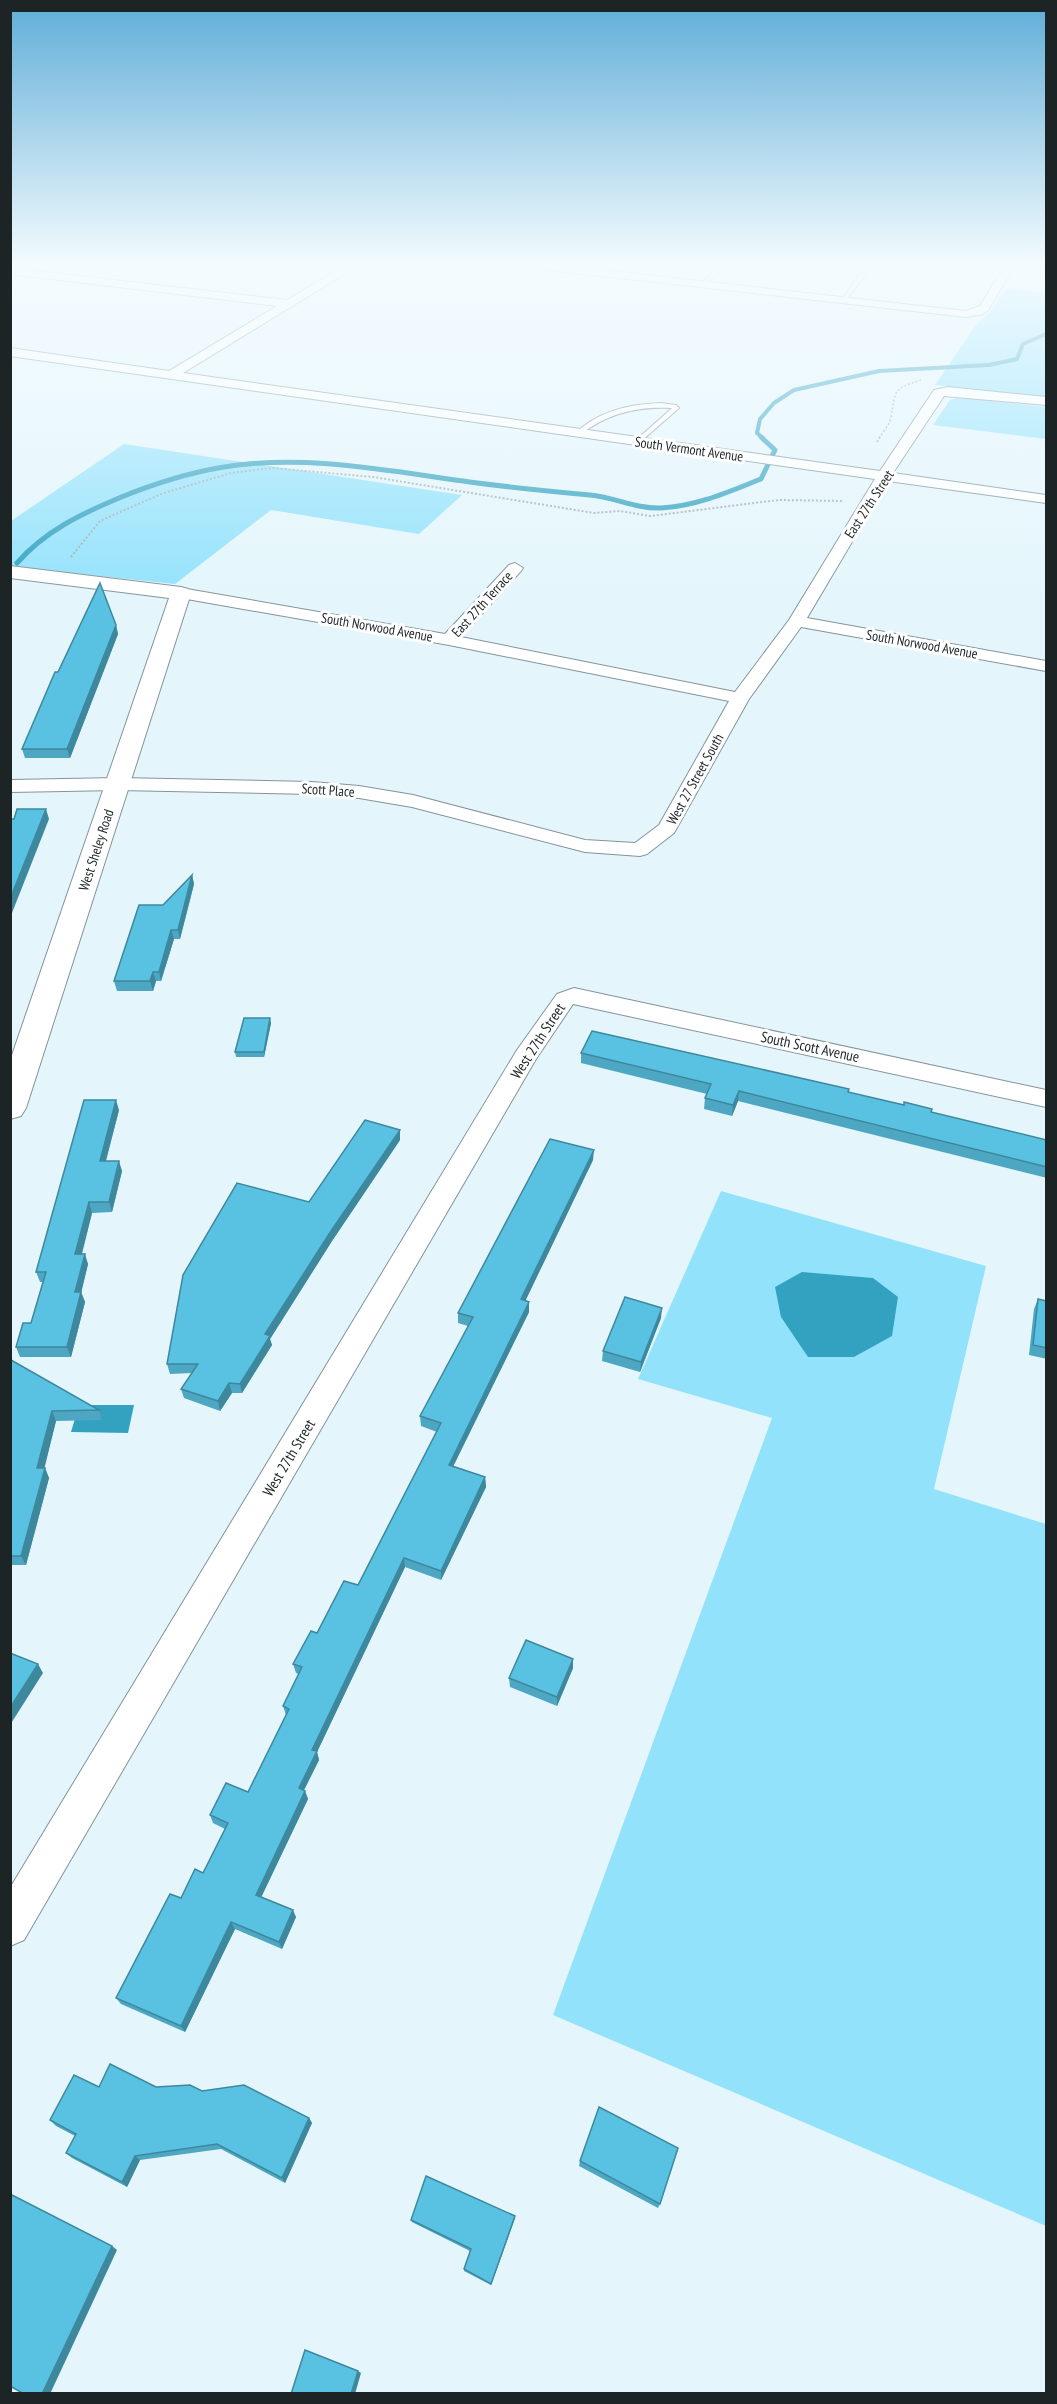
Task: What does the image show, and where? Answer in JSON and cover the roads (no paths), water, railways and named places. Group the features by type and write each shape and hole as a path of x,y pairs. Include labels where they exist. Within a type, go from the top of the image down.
{"street":[{"name":"South Vermont Avenue","path":"173,374 725,455 1047,499"},
{"name":"East 27th Street","path":"740,698 797,621 875,490 879,476 939,393 1047,401"},
{"name":"East 27th Terrace","path":"449,640 515,568"},
{"name":"South Norwood Avenue","path":"10,572 181,593 449,640 740,698"},
{"name":"West Sheley Road","path":"10,1108 181,593"},
{"name":"South Norwood Avenue","path":"797,621 1047,666"},
{"name":"West 27 Street South","path":"640,850 667,829 740,698"},
{"name":"Scott Place","path":"10,786 118,783 312,788 359,792 412,801 585,846 640,850"},
{"name":"South Scott Avenue","path":"574,995 1047,1099"},
{"name":"West 27th Street","path":"10,1926 526,1056 565,999 574,995"}],"lane":[{"path":"579,434 593,420 608,413 674,406 676,408 670,417 645,432 637,442"}],"waterway":[{"path":"763,438 757,433 760,419 774,403 794,390 865,374"},
{"path":"17,563 39,542 64,524 91,510 157,484 224,467 284,462 344,465 599,496 643,507 661,508 700,501 761,479 775,450 761,437"}]}
